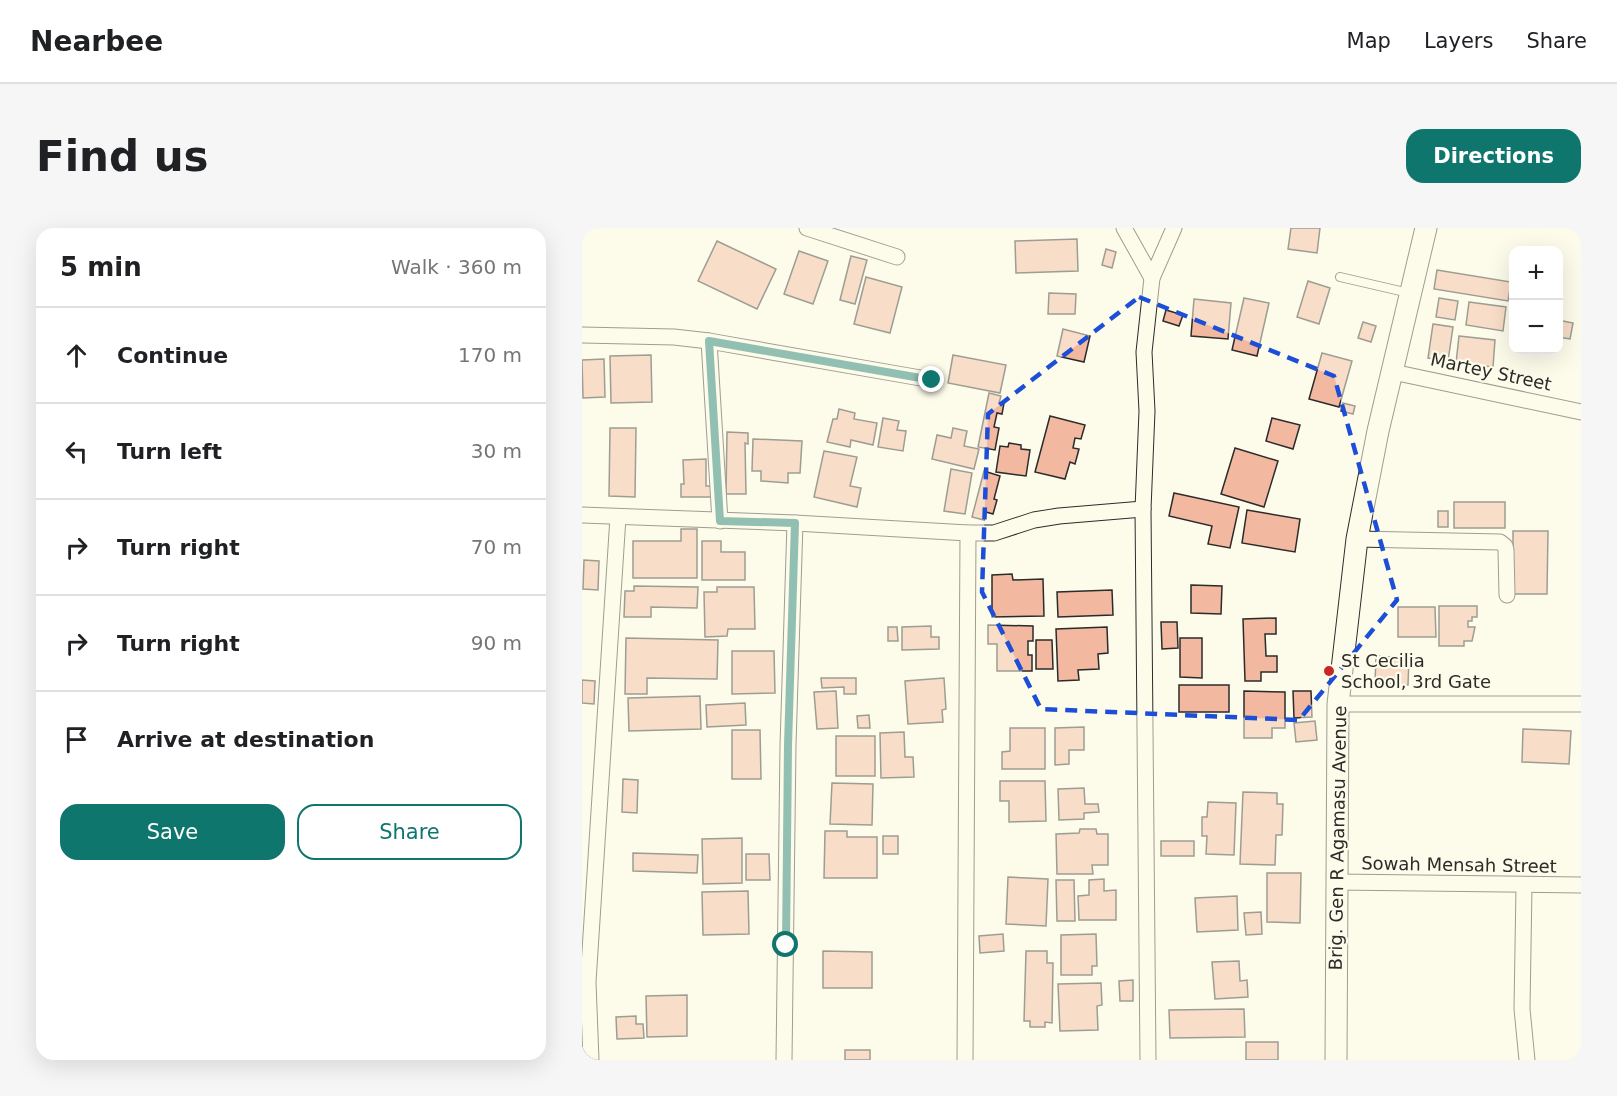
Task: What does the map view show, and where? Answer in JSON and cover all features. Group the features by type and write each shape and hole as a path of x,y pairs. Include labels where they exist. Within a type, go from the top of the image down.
{"street":[{"path":"807,228 897,257"},
{"path":"1124,228 1152,278"},
{"path":"1148,1060 1143,509 1147,411 1144,352 1152,278 1174,228"},
{"name":"Brig. Gen R Agamasu Avenue","path":"1336,1060 1338,704 1357,539 1378,431 1426,228"},
{"path":"582,335 674,337 709,341 932,380"},
{"path":"709,341 720,521"},
{"name":"Martey Street","path":"1393,372 1581,412"},
{"path":"582,514 968,533 994,532 1034,520 1059,516 1143,509"},
{"path":"591,1060 585,1029 618,517"},
{"path":"784,1060 788,745 795,523"},
{"path":"965,1060 968,533"},
{"path":"1357,539 1500,542 1506,550 1508,595"},
{"path":"1338,704 1581,704"},
{"name":"Sowah Mensah Street","path":"1336,882 1581,885"},
{"path":"1524,885 1522,1009 1527,1060"}],"lane":[{"path":"1340,277 1411,294"}],"highlighted area":[{"path":"1139,297 1334,376 1397,600 1299,720 1041,709 982,592 988,414"}],"building":[{"path":"1291,228 1320,228 1317,253 1288,249"},
{"path":"1077,239 1078,271 1016,273 1015,241"},
{"path":"717,241 776,269 757,309 698,281"},
{"path":"1106,249 1116,252 1112,268 1102,265"},
{"path":"799,251 828,261 813,304 784,294"},
{"path":"851,256 867,260 855,304 840,300"},
{"path":"1437,270 1509,282 1508,301 1434,289"},
{"path":"866,277 902,287 890,333 854,324"},
{"path":"1308,281 1330,288 1319,324 1297,317"},
{"path":"1049,293 1076,294 1075,314 1048,314"},
{"path":"1244,298 1269,303 1257,356 1232,350"},
{"path":"1439,298 1458,301 1455,320 1436,317"},
{"path":"1194,299 1231,303 1228,339 1191,336"},
{"path":"1469,302 1506,307 1503,331 1466,325"},
{"path":"1166,310 1183,315 1179,326 1163,321"},
{"path":"1563,321 1573,323 1570,339 1563,338"},
{"path":"1363,322 1376,326 1371,342 1358,338"},
{"path":"1433,324 1453,327 1448,361 1428,358"},
{"path":"1063,329 1090,336 1084,362 1057,356"},
{"path":"1459,336 1495,340 1493,367 1456,363"},
{"path":"1322,353 1352,361 1339,407 1309,399"},
{"path":"651,355 652,402 611,403 610,356"},
{"path":"953,355 1006,365 1000,393 948,383"},
{"path":"604,359 605,397 583,398 582,360"},
{"path":"989,393 1001,396 999,403 1004,403 1002,414 997,413 994,427 999,428 995,450 978,447"},
{"path":"1343,403 1355,406 1353,414 1341,411"},
{"path":"839,409 855,413 854,419 877,423 873,445 851,440 850,447 827,442 833,419 837,419"},
{"path":"1050,416 1085,425 1081,439 1075,438 1073,448 1079,449 1075,464 1070,462 1065,479 1035,472"},
{"path":"883,418 899,421 897,430 906,431 903,451 878,447"},
{"path":"1272,418 1300,425 1293,449 1266,441"},
{"path":"610,428 636,428 635,497 609,496"},
{"path":"953,428 967,431 964,446 979,449 974,469 932,459 937,435 951,438"},
{"path":"727,432 748,433 748,444 745,443 746,494 726,494"},
{"path":"753,439 802,441 800,473 788,473 788,483 761,481 761,471 752,471"},
{"path":"1009,443 1021,445 1021,449 1030,450 1026,476 996,472 1000,446 1008,447"},
{"path":"1235,448 1278,461 1264,507 1221,494"},
{"path":"824,451 857,457 850,486 861,488 857,507 814,497"},
{"path":"706,459 706,486 711,486 711,497 681,497 681,484 684,484 683,460"},
{"path":"951,469 972,473 965,514 944,511"},
{"path":"984,471 1000,476 993,514 986,512 984,520 972,517"},
{"path":"1174,493 1239,507 1230,548 1208,544 1212,526 1169,516"},
{"path":"1454,502 1505,502 1505,528 1454,528"},
{"path":"1247,510 1300,519 1295,552 1242,543"},
{"path":"1438,511 1448,511 1448,527 1438,527"},
{"path":"681,529 697,529 697,578 633,578 633,541 681,541"},
{"path":"1513,531 1548,531 1547,594 1513,594"},
{"path":"702,541 721,541 721,552 745,552 745,580 702,580"},
{"path":"584,560 599,561 598,590 583,589"},
{"path":"1012,574 1013,580 1043,579 1044,616 992,617 992,575"},
{"path":"1191,585 1222,586 1221,614 1191,613"},
{"path":"634,586 698,587 697,608 651,607 651,617 624,617 625,591 634,591"},
{"path":"717,587 754,587 755,629 728,629 727,636 705,637 704,592 717,592"},
{"path":"1112,590 1113,615 1058,617 1057,592"},
{"path":"1439,606 1477,606 1477,617 1472,617 1472,621 1468,621 1468,627 1475,627 1472,641 1464,641 1464,646 1439,646"},
{"path":"1398,607 1435,607 1436,637 1398,637"},
{"path":"1276,618 1276,634 1265,634 1266,656 1277,656 1277,672 1261,672 1261,681 1245,681 1243,619"},
{"path":"1161,622 1177,622 1178,648 1162,649"},
{"path":"988,625 1033,626 1033,641 1028,641 1028,655 1032,655 1032,671 997,671 997,644 988,644"},
{"path":"931,626 931,637 939,637 939,649 902,650 902,627"},
{"path":"888,627 897,627 898,641 888,641"},
{"path":"1107,627 1108,653 1098,654 1099,669 1078,670 1079,680 1058,681 1056,629"},
{"path":"626,638 718,640 717,679 647,678 647,694 625,694"},
{"path":"1180,638 1202,638 1202,678 1180,677"},
{"path":"1036,640 1052,640 1053,669 1036,669"},
{"path":"732,651 774,651 775,693 732,694"},
{"path":"1376,656 1409,658 1408,685 1375,683"},
{"path":"821,678 856,678 856,694 844,694 844,687 822,688"},
{"path":"944,678 946,709 942,710 943,722 908,724 905,681"},
{"path":"582,680 595,681 594,704 582,703"},
{"path":"1179,685 1229,685 1229,712 1179,712"},
{"path":"836,691 838,728 817,729 814,692"},
{"path":"1244,691 1285,692 1285,728 1272,728 1272,738 1244,738"},
{"path":"1293,691 1311,691 1312,717 1294,718"},
{"path":"700,696 701,729 629,731 628,698"},
{"path":"745,703 746,725 707,727 706,705"},
{"path":"869,715 870,728 858,728 857,716"},
{"path":"1315,721 1317,740 1296,742 1294,723"},
{"path":"1084,727 1084,750 1069,750 1069,764 1055,765 1055,728"},
{"path":"1010,728 1045,728 1045,769 1002,769 1002,752 1010,751"},
{"path":"1523,729 1571,731 1569,764 1522,762"},
{"path":"732,730 760,730 761,779 732,779"},
{"path":"904,732 905,757 913,757 914,777 881,778 880,733"},
{"path":"836,736 875,736 875,776 836,776"},
{"path":"623,779 638,780 637,813 622,812"},
{"path":"1000,781 1045,781 1046,821 1009,822 1009,801 1000,801"},
{"path":"832,783 873,784 872,825 830,824"},
{"path":"1084,788 1085,804 1098,804 1099,812 1084,813 1084,819 1059,820 1058,789"},
{"path":"1243,792 1277,793 1277,804 1283,804 1282,835 1276,835 1275,865 1240,864"},
{"path":"1208,802 1236,803 1234,855 1206,854 1207,836 1202,836 1202,817 1207,817"},
{"path":"1080,829 1096,829 1097,834 1108,834 1108,865 1092,865 1093,874 1057,874 1056,834 1079,833"},
{"path":"825,831 847,831 847,837 877,837 877,878 824,878"},
{"path":"883,836 898,836 898,854 883,854"},
{"path":"742,838 742,883 703,884 702,839"},
{"path":"1161,841 1194,841 1194,856 1161,856"},
{"path":"633,853 698,855 697,873 633,871"},
{"path":"746,854 769,854 770,880 746,880"},
{"path":"1267,873 1301,873 1300,923 1267,922"},
{"path":"1008,877 1048,879 1046,926 1006,924"},
{"path":"1104,879 1104,891 1116,890 1116,920 1079,920 1078,896 1089,895 1089,880"},
{"path":"1056,880 1074,880 1075,921 1057,921"},
{"path":"748,891 749,934 703,935 702,892"},
{"path":"1237,896 1238,930 1197,932 1195,898"},
{"path":"1261,912 1262,934 1246,935 1244,913"},
{"path":"1003,934 1004,951 980,953 979,936"},
{"path":"1096,934 1097,966 1092,966 1092,975 1061,975 1061,935"},
{"path":"823,951 872,952 872,988 823,988"},
{"path":"1026,951 1047,951 1047,963 1053,963 1052,1023 1045,1022 1045,1027 1030,1027 1030,1021 1024,1021"},
{"path":"1239,961 1240,981 1247,980 1248,997 1215,999 1212,962"},
{"path":"1133,980 1133,1001 1120,1001 1119,981"},
{"path":"1101,983 1102,1005 1097,1006 1098,1030 1060,1031 1058,984"},
{"path":"687,995 687,1036 647,1037 646,996"},
{"path":"1244,1009 1245,1037 1170,1038 1169,1010"},
{"path":"636,1016 636,1024 643,1024 644,1038 617,1039 616,1017"},
{"path":"1246,1042 1278,1042 1278,1060 1246,1060"},
{"path":"845,1050 870,1050 870,1060 845,1060"}],"place":[{"name":"St Cecilia School, 3rd Gate","path":"1329,671"}],"route":[{"path":"786,945 788,745 795,523 720,521 709,341 932,380"}]}
